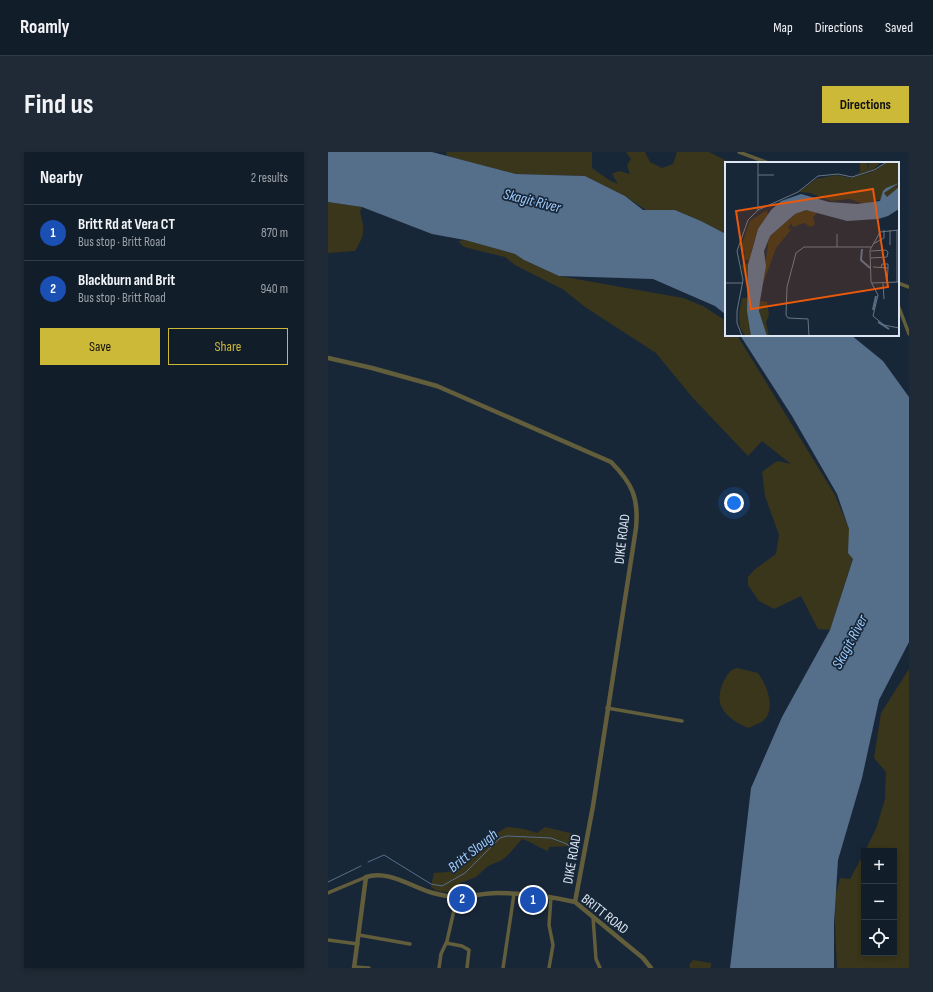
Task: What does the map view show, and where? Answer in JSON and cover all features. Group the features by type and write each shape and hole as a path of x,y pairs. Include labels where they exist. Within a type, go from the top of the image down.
{"street":[{"path":"740,152 765,162"},
{"path":"899,283 909,287"},
{"path":"899,308 909,334"},
{"name":"DIKE ROAD","path":"328,358 420,380 451,390 610,462 624,476 632,490 637,503 638,514 593,806 575,902"},
{"path":"608,708 682,721"},
{"name":"BRITT ROAD","path":"328,893 374,875 392,877 433,893 457,897 495,893 551,897 575,902 643,958 651,968"},
{"path":"366,877 355,967 369,968"},
{"path":"503,968 514,894"},
{"path":"439,968 441,954 446,943 457,897"},
{"path":"549,968 553,945 549,925 551,897"},
{"path":"593,917 596,959 600,968"},
{"path":"359,935 410,944"},
{"path":"328,940 358,944"},
{"path":"446,943 462,946 469,950 467,968"}],"shaded area":[{"path":"446,152 592,152 592,168 609,180 618,184 612,174 619,171 630,174 627,165 631,159 626,152 645,152 650,162 662,168 673,164 677,152 709,152 729,162 725,162 725,233 675,210 646,210 625,196 585,176 516,174 447,156"},
{"path":"328,202 362,207 360,212 363,232 361,240 355,251 328,253"},
{"path":"465,240 515,254 524,260 559,276 683,298 703,306 725,320 725,336 738,336 835,495 849,529 853,558 830,630 818,629 801,596 774,609 759,601 748,585 748,577 754,570 776,554 779,535 765,496 762,472 777,461 791,464 762,441 748,456 692,397 656,353 585,307 564,290 515,265 505,257 464,247 458,241"},
{"path":"737,668 758,673 764,683 770,701 769,713 766,718 760,723 749,728 737,723 724,711 720,704 720,695 724,680 731,671"},
{"path":"909,669 909,968 837,968 834,901 840,878 850,879 861,859 861,956 897,956 897,848 866,848 876,829 885,799 886,772 874,758 881,713"},
{"path":"507,827 524,829 537,833 545,827 574,834 581,840 578,843 570,845 549,847 548,851 522,839 502,860 488,866 476,877 460,883 454,893 437,891 431,887 434,873 448,872 455,869 474,854 485,841 486,835 491,833 494,835"},
{"path":"693,960 711,963 711,967 690,968 689,965"}],"water":[{"name":"Skagit River","path":"328,152 432,152 516,174 585,176 625,196 643,210 675,210 725,233 725,314 715,306 653,279 559,276 524,260 515,254 465,240 432,234 362,207 328,202"},
{"name":"Skagit River","path":"741,336 852,336 883,361 909,397 909,642 879,700 862,778 838,860 834,923 834,968 730,968 751,788 782,717 830,630 853,559 848,553 849,529 837,494 792,416"}],"waterway":[{"name":"Britt Slough","path":"368,862 384,855 431,884 442,886 465,873 500,838 507,836 551,838 567,844 572,850"},
{"name":"Britt Slough","path":"328,882 361,866"}],"place":[{"name":"Blackburn and Brit","path":"462,899"},
{"name":"Britt Rd at Vera CT","path":"533,900"}]}
